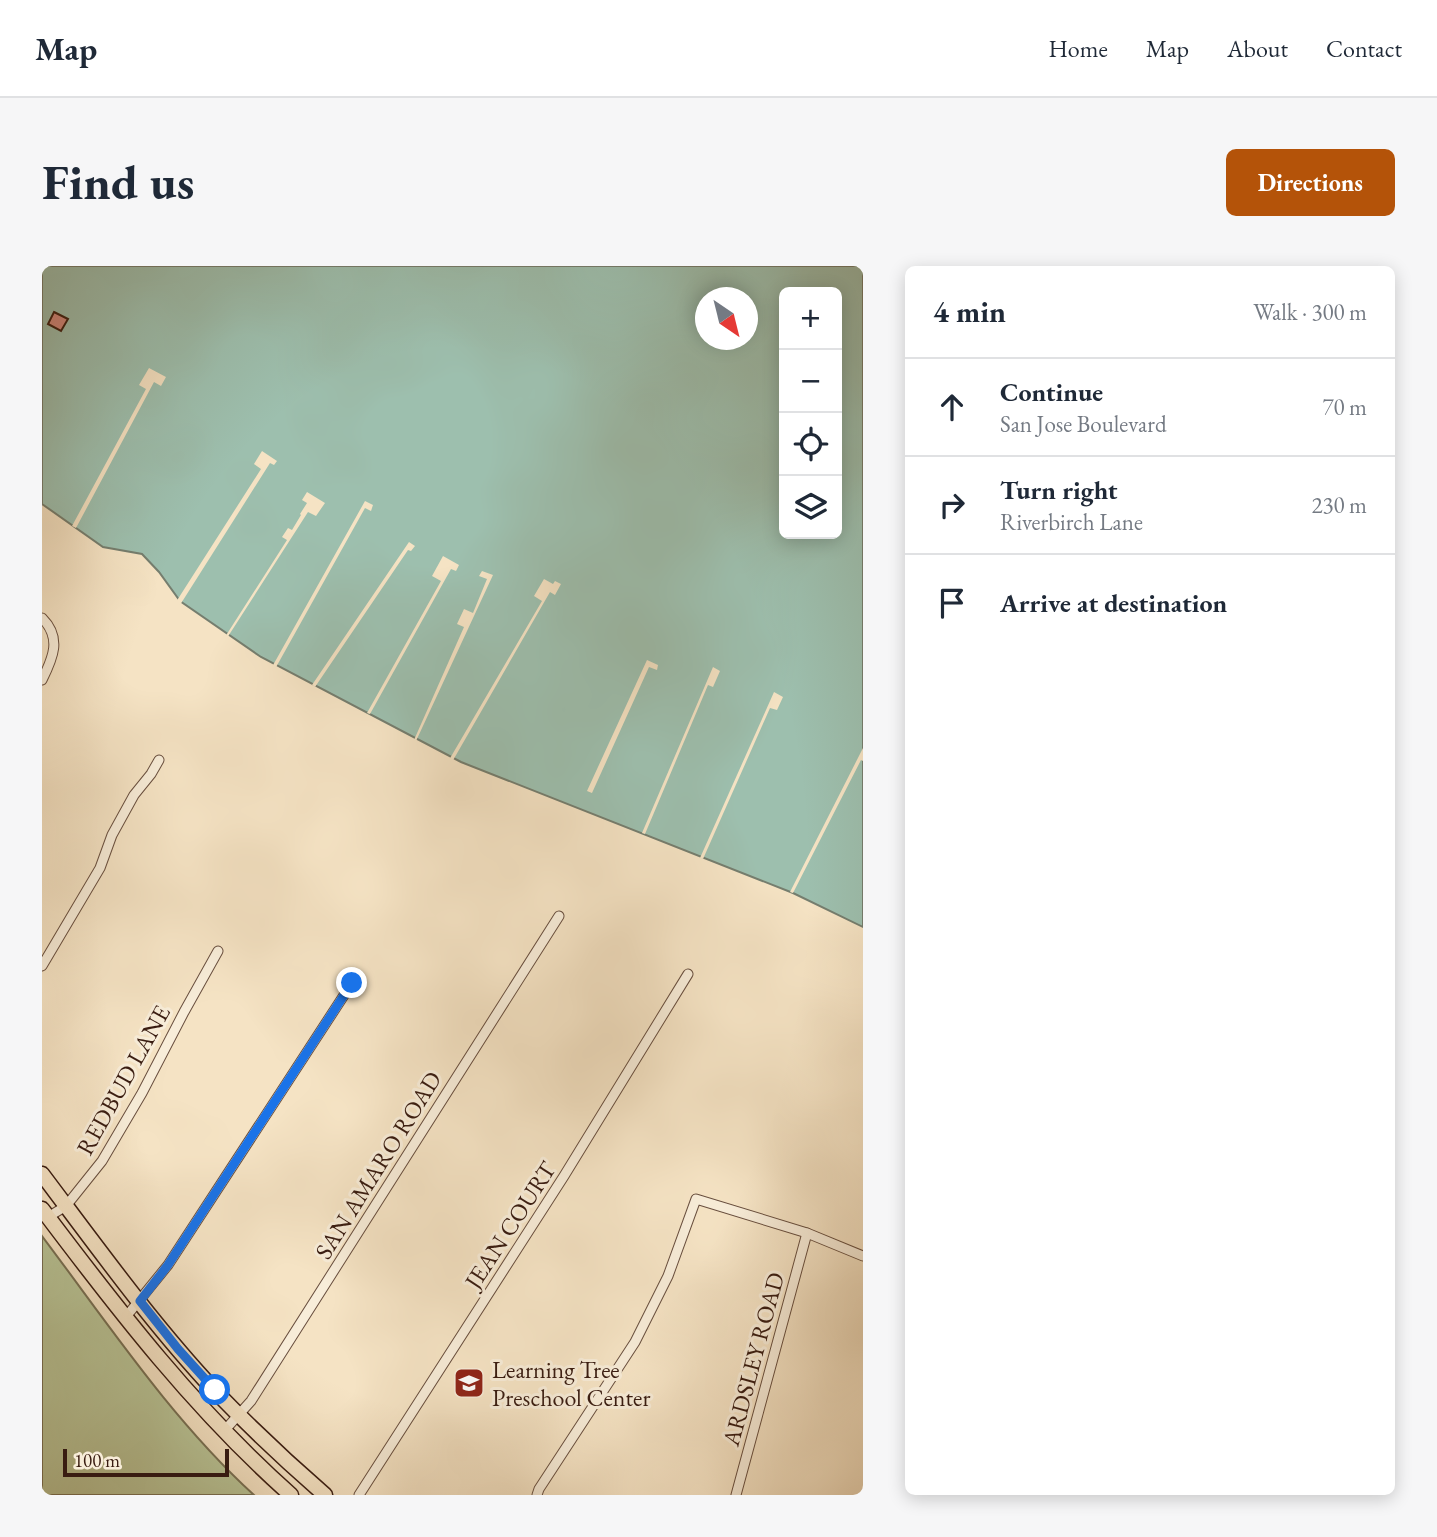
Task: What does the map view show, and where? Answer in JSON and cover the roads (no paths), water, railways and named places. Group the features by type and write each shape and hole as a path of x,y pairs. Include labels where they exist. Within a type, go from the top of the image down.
{"main road":[{"path":"42,1174 178,1349 275,1451 325,1495"},
{"path":"45,1213 167,1369 224,1431 291,1495"}],"street":[{"path":"42,618 47,622 54,646 52,660 42,680"},
{"path":"42,966 100,868 112,835 134,795 159,760"},
{"name":"SAN AMARO ROAD","path":"224,1431 251,1401 559,916"},
{"name":"REDBUD LANE","path":"45,1213 66,1206 102,1161 142,1093 218,951"},
{"name":"JEAN COURT","path":"359,1495 564,1176 688,974"},
{"path":"125,1318 168,1265 352,983"},
{"path":"537,1495 635,1342 667,1276 696,1199 807,1233 863,1256"},
{"name":"ARDSLEY ROAD","path":"736,1495 807,1233"}],"place":[{"name":"Learning Tree Preschool Center","path":"469,1383"}]}
